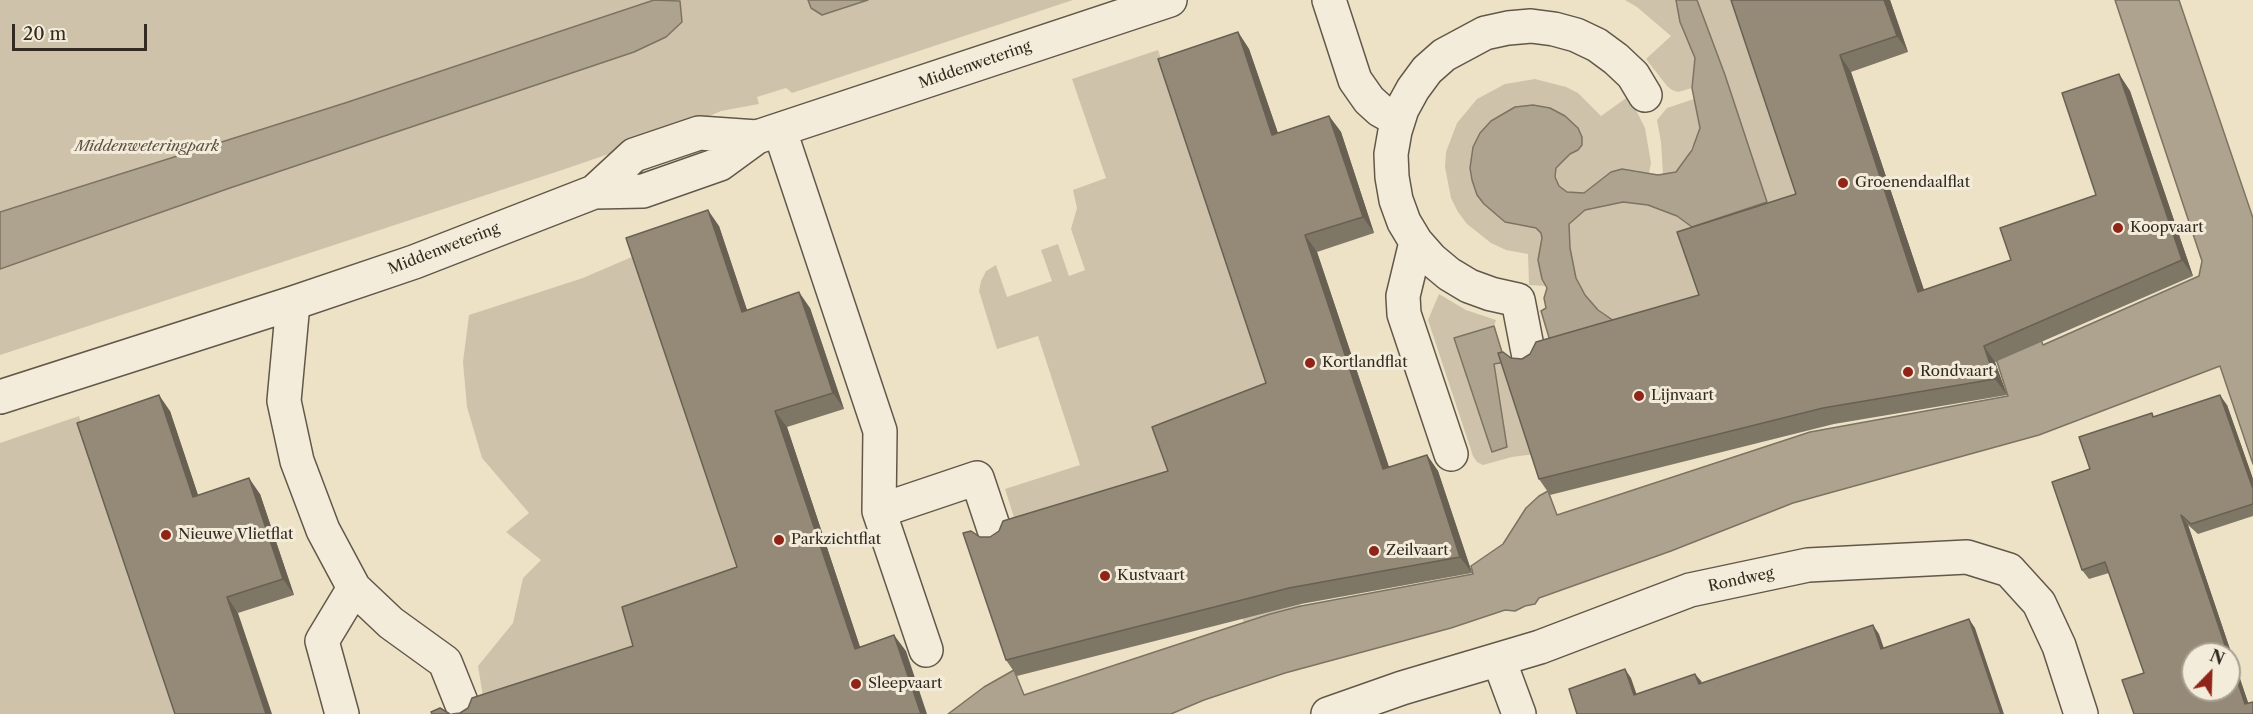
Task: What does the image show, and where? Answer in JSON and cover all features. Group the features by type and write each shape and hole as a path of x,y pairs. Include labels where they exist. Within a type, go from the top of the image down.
{"street":[{"name":"Middenwetering","path":"0,397 414,262 594,192 634,155 699,133 768,134 1170,0"},
{"path":"1329,0 1355,80 1380,111 1398,120"},
{"path":"1529,357 1518,300 1469,286 1449,274 1416,242 1404,222 1396,200 1392,177 1391,154 1398,120 1413,89 1427,70 1444,54 1485,33 1508,28 1531,26 1554,29 1576,35 1597,45 1633,75 1645,95"},
{"path":"768,134 880,432 879,511 926,650"},
{"path":"1416,242 1402,296 1404,314 1451,454"},
{"path":"293,303 284,401 297,461 323,531 354,588 391,623 445,662 465,712"},
{"path":"879,511 977,478 996,536"},
{"name":"Rondweg","path":"1329,714 1402,688 1540,647 1690,590 1808,566 1967,557 2009,570 2039,603 2060,646 2081,714"},
{"path":"342,714 322,641 354,588"},
{"path":"1499,660 1519,714"}],"green space":[{"name":"Middenweteringpark","path":"0,0 1073,0 792,93 786,88 757,97 759,104 721,111 673,132 562,170 0,355"},
{"path":"1625,0 1676,0 1680,22 1695,58 1692,88 1678,92 1672,90 1646,59 1671,36 1637,7"},
{"path":"1697,0 1736,0 1803,204 1788,208 1767,202 1725,75"},
{"path":"1158,50 1311,507 1274,527 1301,606 1244,623 1208,515 1019,533 1005,489 1080,465 1038,336 997,349 979,291 981,281 986,271 996,265 1007,297 1052,281 1041,250 1058,244 1069,276 1085,270 1071,229 1077,208 1073,190 1106,178 1072,79"},
{"path":"1535,79 1566,87 1578,93 1601,116 1629,96 1645,128 1651,163 1649,173 1633,170 1611,172 1584,193 1575,194 1559,186 1555,177 1556,168 1570,154 1515,107 1491,121 1480,133 1473,146 1470,168 1477,195 1515,225 1536,228 1541,232 1538,260 1542,279 1547,286 1529,285 1528,254 1506,250 1491,243 1467,224 1451,198 1445,167 1446,152 1457,123 1477,99 1505,84"},
{"path":"1694,99 1700,128 1698,136 1682,166 1676,172 1663,175 1657,120 1667,108"},
{"path":"1623,202 1648,205 1665,211 1677,216 1692,227 1682,230 1706,311 1614,321 1598,310 1585,295 1576,278 1570,248 1569,224 1585,210"},
{"path":"634,256 741,582 778,678 485,709 478,666 513,623 523,578 541,560 506,532 529,513 482,458 467,407 463,362 469,315 583,278"},
{"path":"1439,294 1466,310 1496,320 1494,326 1454,338 1492,451 1507,447 1494,364 1505,362 1535,454 1512,457 1483,465 1473,456 1428,320"},
{"path":"79,416 177,714 0,714 0,443"}],"shaded area":[{"path":"654,0 680,1 682,22 666,37 634,52 227,189 0,269 0,212 345,103"},
{"path":"808,0 868,0 822,15 811,8"},
{"path":"1676,0 1697,0 1725,75 1767,202 1692,227 1677,216 1648,205 1623,202 1585,210 1569,224 1570,248 1576,278 1585,295 1598,310 1614,321 1554,354 1541,311 1546,308 1544,298 1547,288 1542,279 1538,260 1541,233 1536,228 1505,222 1484,204 1477,195 1472,180 1470,168 1473,147 1480,133 1491,121 1515,107 1533,105 1550,108 1565,116 1578,128 1582,137 1582,145 1578,150 1570,154 1556,168 1555,177 1559,186 1567,192 1584,193 1611,172 1622,169 1658,175 1676,172 1692,150 1700,128 1692,88 1695,58 1680,22"},
{"path":"2115,0 2179,0 2253,218 2253,464 2220,366 2039,435 1793,503 1671,551 1539,598 1535,604 1515,611 1505,610 1451,628 1285,673 1204,700 1171,714 948,714 984,687 1014,670 1024,695 1270,614 1301,606 1473,574 1471,566 1503,544 1526,508 1548,491 1557,515 1810,432 2008,396 1990,340 2035,325 2043,345 2199,276 2202,261"},
{"path":"1494,326 1505,362 1494,364 1507,447 1492,452 1454,338"}],"building":[{"path":"1731,0 1884,0 1897,36 1840,55 1918,292 2011,260 2000,228 2096,195 2062,93 2119,74 2182,260 1984,346 1995,379 1823,408 1539,479 1498,353 1503,352 1511,358 1522,359 1530,354 1536,342 1699,295 1677,232 1796,194"},
{"path":"1238,32 1272,135 1329,116 1363,217 1305,235 1383,469 1427,455 1460,557 1289,588 1006,660 963,533 971,531 980,537 990,537 999,531 1003,521 1168,471 1152,427 1266,383 1158,59"},
{"path":"708,210 742,312 799,292 833,393 775,411 855,649 894,635 921,714 452,714 460,713 468,708 472,698 633,646 622,607 737,567 626,238"},
{"name":"Nieuwe Vlietflat","path":"159,395 193,497 249,478 283,579 227,597 266,714 175,714 77,423"},
{"path":"2220,395 2253,489 2253,504 2191,524 2181,515 2224,642 2181,642 2181,702 2241,702 2241,692 2245,704 2253,702 2253,714 2134,714 2122,680 2144,673 2105,562 2082,570 2052,482 2090,469 2079,437 2152,413 2153,417"},
{"path":"1969,619 2001,714 1577,714 1569,689 1625,669 1634,695 1695,674 1699,684 1873,625 1881,649"},
{"path":"440,708 450,714 432,714 431,712"}],"place":[{"name":"Groenendaalflat","path":"1843,183"},
{"name":"Koopvaart","path":"2118,228"},
{"name":"Kortlandflat","path":"1310,363"},
{"name":"Rondvaart","path":"1908,372"},
{"name":"Lijnvaart","path":"1639,396"},
{"name":"Nieuwe Vlietflat","path":"166,535"},
{"name":"Parkzichtflat","path":"779,540"},
{"name":"Zeilvaart","path":"1374,551"},
{"name":"Kustvaart","path":"1105,576"},
{"name":"Sleepvaart","path":"856,684"}]}
